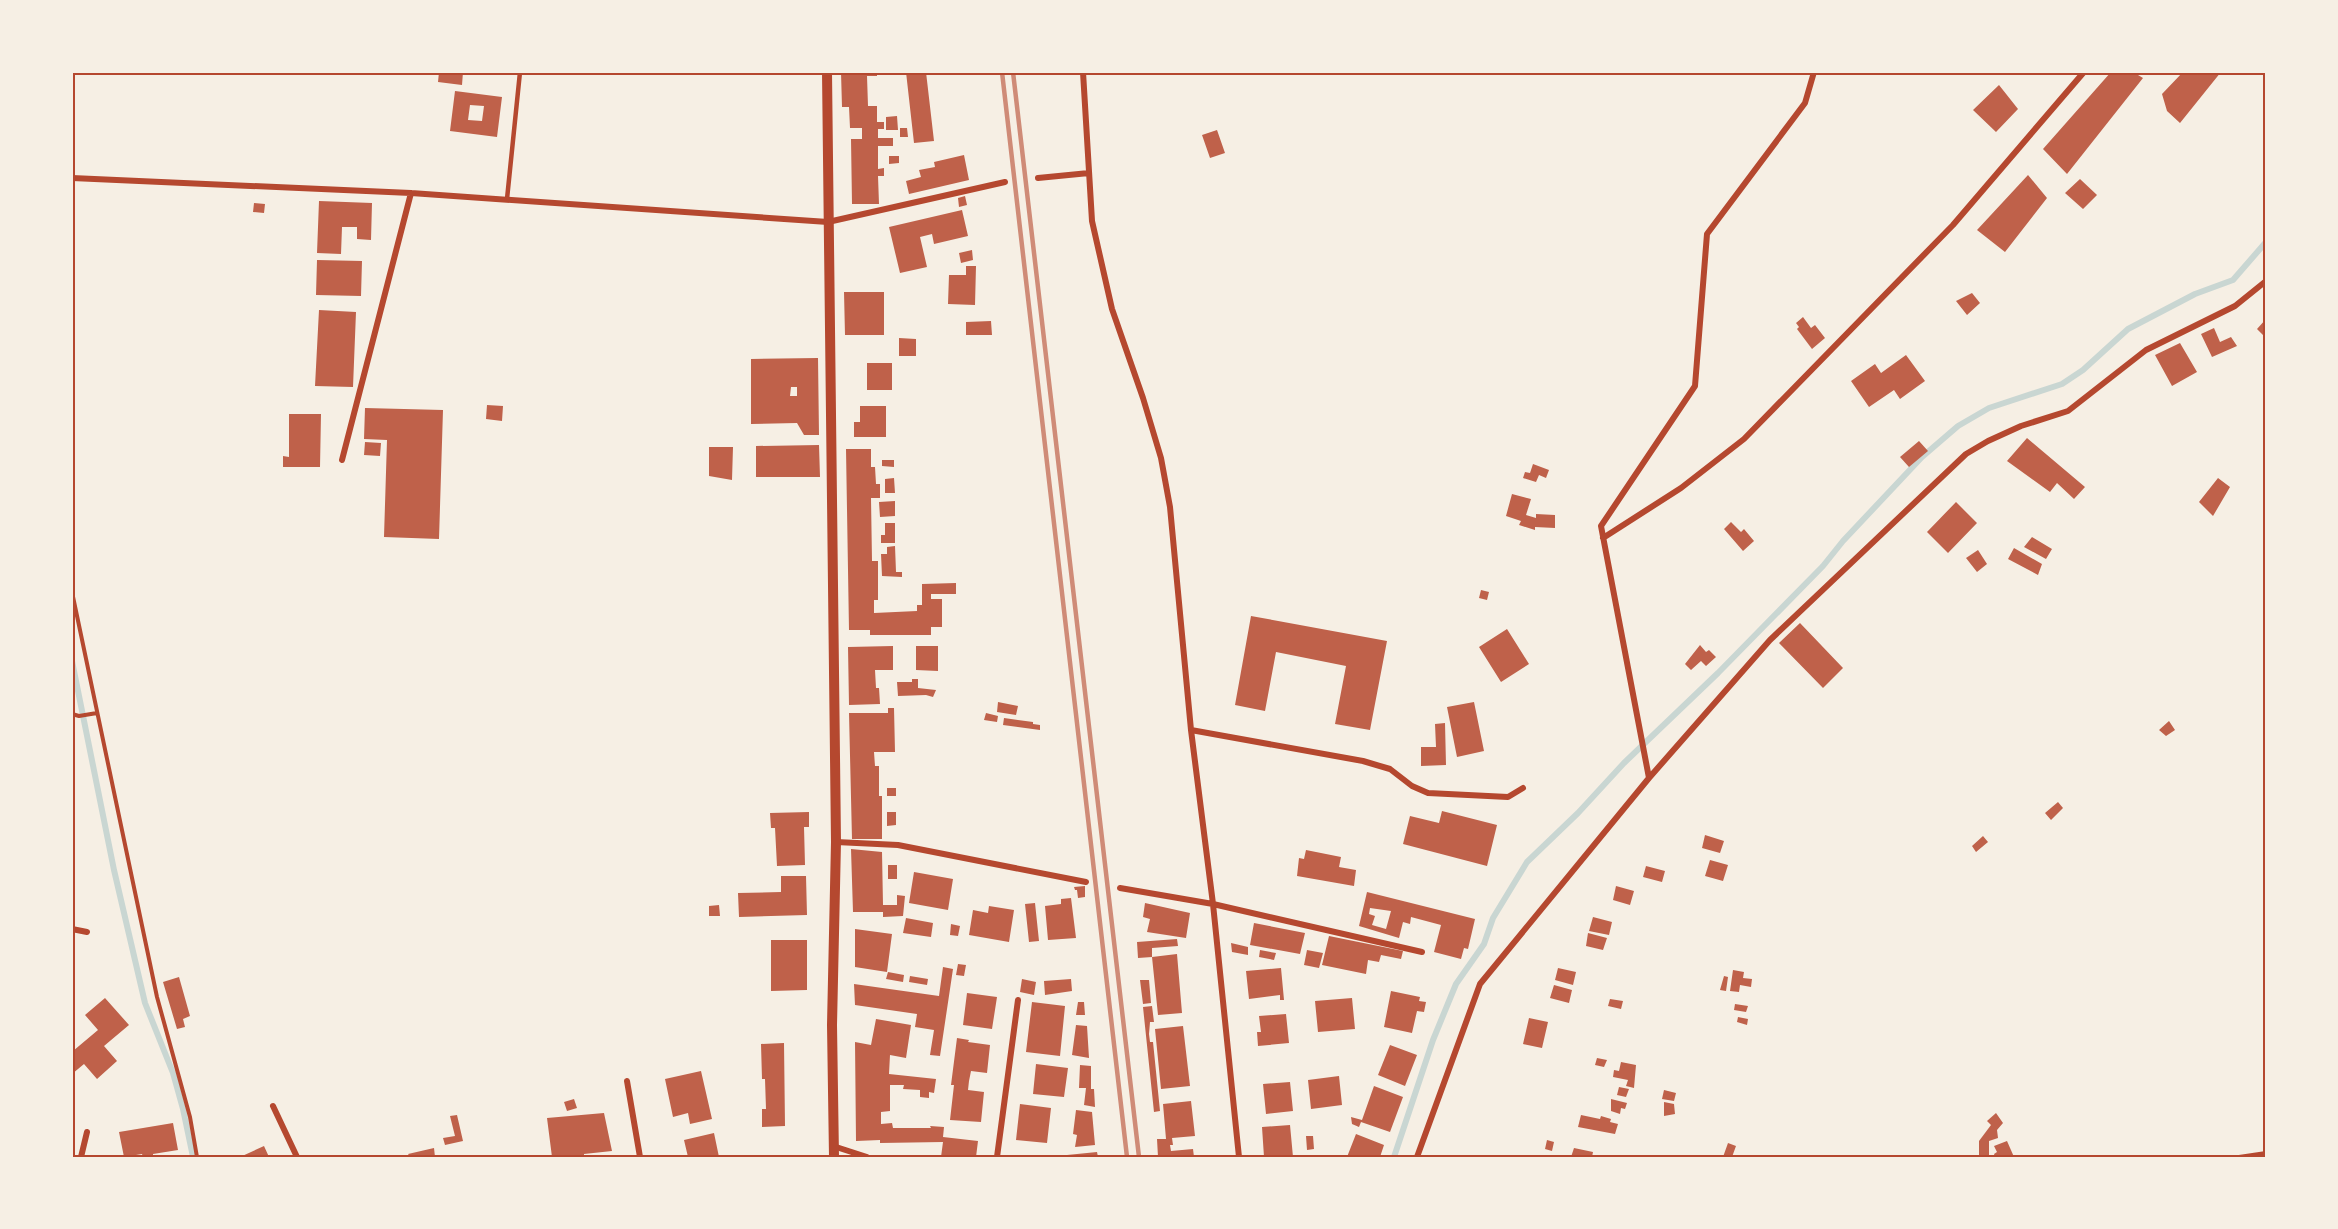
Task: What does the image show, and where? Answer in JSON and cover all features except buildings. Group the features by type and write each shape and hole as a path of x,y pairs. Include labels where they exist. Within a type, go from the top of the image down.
{"street":[{"path":"827,72 836,842 832,1025 833,1151 867,1157"},
{"path":"1083,72 1092,221 1112,309 1161,458 1170,507 1191,730 1213,904 1239,1157"},
{"path":"1649,778 1601,526 1695,386 1707,234 1805,103 1814,72"},
{"path":"1603,538 1681,488 1744,439 1953,225 2084,72"},
{"path":"1038,178 1089,174"},
{"path":"72,178 411,193 828,222 1005,182"},
{"path":"342,460 411,193"},
{"path":"1417,1157 1480,984 1649,778 1770,640 1966,454 2021,426 2068,411 2146,350 2235,306 2266,281"},
{"path":"1191,730 1363,761 1390,769 1412,786 1428,793 1509,797 1523,788"},
{"path":"836,842 898,844 1086,882"},
{"path":"1120,888 1213,904 1422,952"},
{"path":"72,929 87,932"},
{"path":"998,1157 1018,1000"},
{"path":"627,1081 640,1157"},
{"path":"273,1106 297,1157"},
{"path":"81,1157 87,1132"}],"lane":[{"path":"507,199 520,72"}],"path":[{"path":"72,592 158,996 190,1117 197,1157"},
{"path":"72,714 79,716 97,713"},
{"path":"2239,1157 2266,1153"}],"waterway":[{"path":"1394,1157 1433,1040 1456,984 1484,944 1493,918 1527,862 1823,566 1843,541 1922,457 1958,426 1989,408 2062,384 2083,370 2128,329 2195,294 2233,280 2266,242"},
{"path":"72,661 114,870 145,1003 173,1073 193,1157"}],"railway":[{"path":"1002,72 1127,1157"},
{"path":"1013,72 1139,1157"}]}
